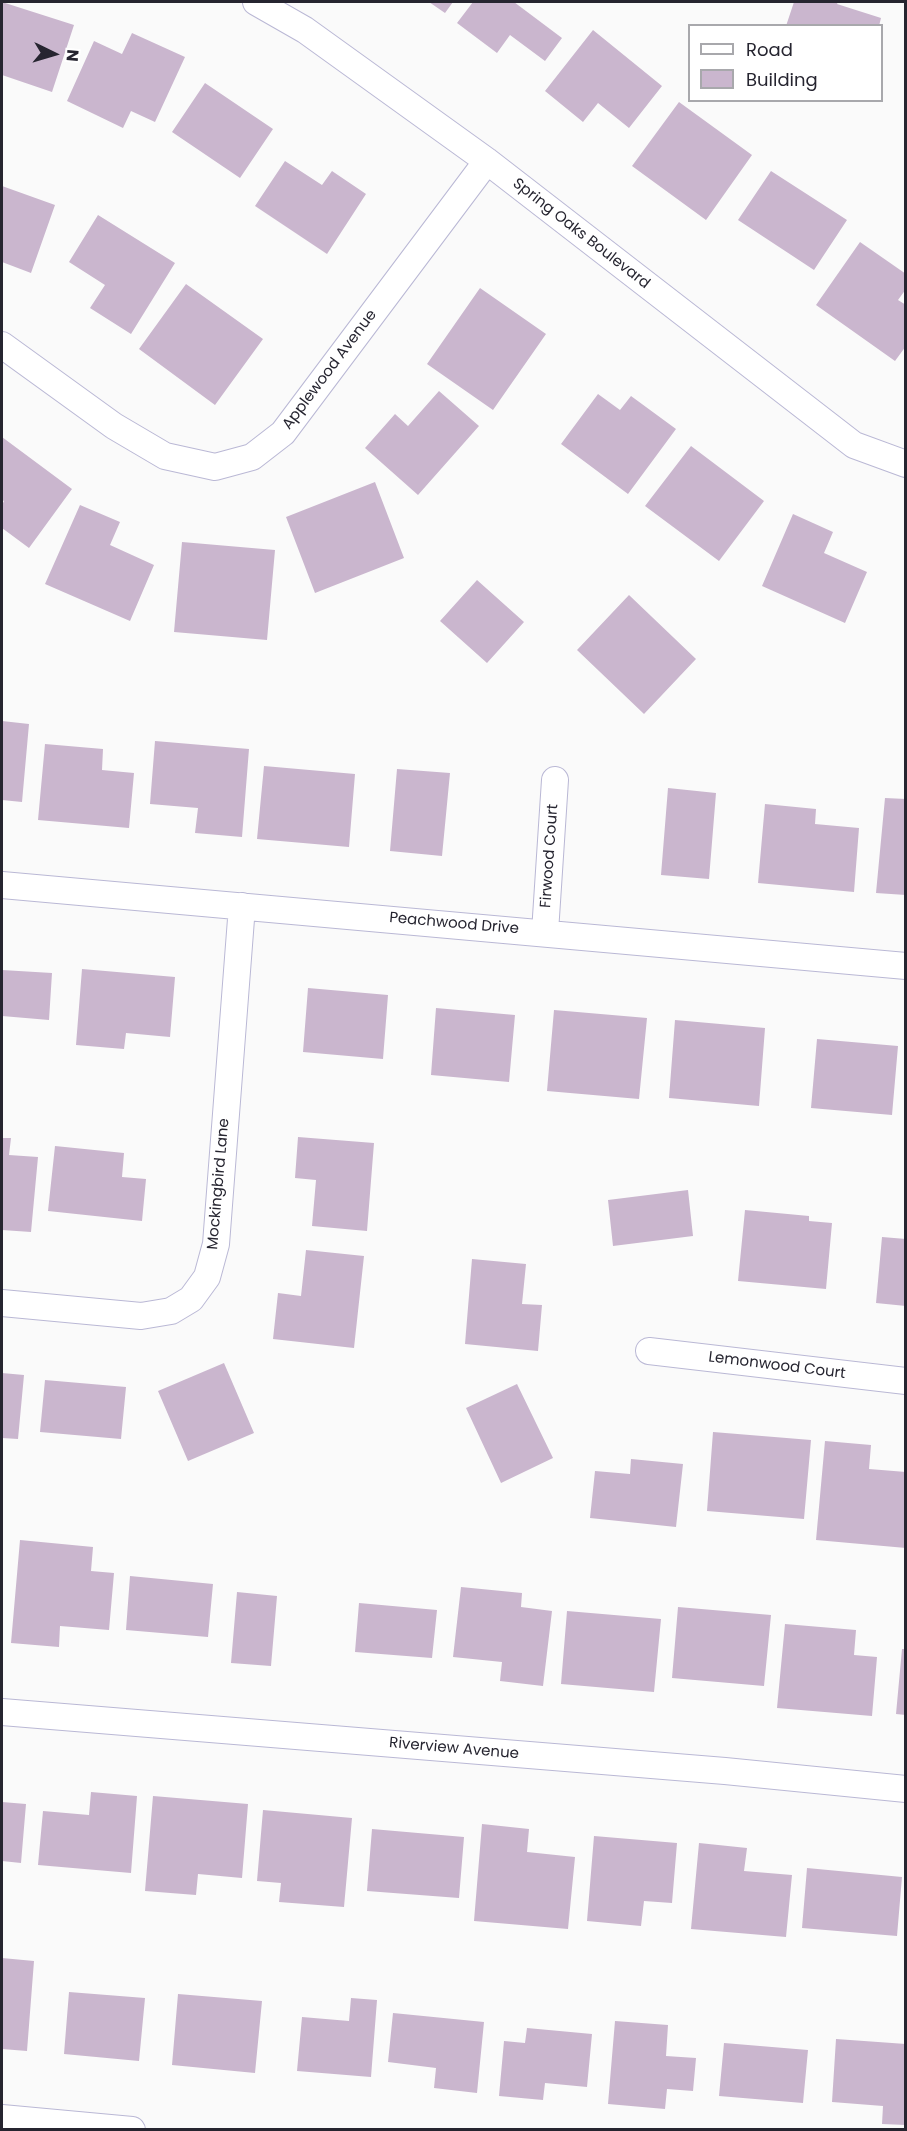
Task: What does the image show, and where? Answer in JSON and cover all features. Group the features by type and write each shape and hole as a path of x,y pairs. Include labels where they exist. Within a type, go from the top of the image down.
{"street":[{"name":"Spring Oaks Boulevard","path":"256,2 305,30 487,161 854,445 906,464"},
{"name":"Applewood Avenue","path":"2,345 114,426 165,456 215,467 252,457 283,433 487,161"},
{"name":"Firwood Court","path":"545,932 555,780"},
{"name":"Peachwood Drive","path":"2,885 906,966"},
{"name":"Mockingbird Lane","path":"2,1303 141,1316 171,1311 191,1299 207,1278 216,1244 242,906"},
{"name":"Lemonwood Court","path":"649,1351 906,1381"},
{"name":"Riverview Avenue","path":"2,1712 725,1771 906,1789"},
{"path":"2,2118 132,2130"}],"building":[{"path":"2,2 74,25 52,92 2,75"},
{"path":"429,2 453,2 445,13"},
{"path":"473,2 514,2 562,38 545,61 510,35 497,53 457,23"},
{"path":"794,2 838,2 837,4 881,18 880,24 787,24"},
{"path":"593,30 662,86 629,128 598,103 583,122 545,91"},
{"path":"132,33 185,57 155,122 131,111 123,128 67,101 94,41 122,54"},
{"path":"205,83 273,129 240,178 172,132"},
{"path":"679,102 752,155 706,220 632,166"},
{"path":"285,161 322,185 332,171 366,194 327,254 255,206"},
{"path":"771,171 847,220 814,270 738,220"},
{"path":"2,186 55,205 31,273 2,262"},
{"path":"98,215 175,263 131,334 90,308 105,285 69,262"},
{"path":"860,242 906,274 906,289 898,300 906,305 906,346 895,361 816,305"},
{"path":"186,284 263,339 215,405 139,349"},
{"path":"480,288 546,334 493,410 427,364"},
{"path":"439,391 479,426 418,495 365,448 395,414 408,426"},
{"path":"598,394 620,410 631,396 676,429 628,494 561,444"},
{"path":"2,437 72,489 29,548 2,528 4,501 2,500"},
{"path":"691,446 764,501 719,561 645,506"},
{"path":"375,482 404,558 315,593 286,517"},
{"path":"80,505 120,522 110,545 154,565 130,621 45,584"},
{"path":"793,514 833,532 824,553 867,572 845,623 762,586"},
{"path":"182,542 275,550 267,640 174,632"},
{"path":"477,580 524,622 487,663 440,621"},
{"path":"629,595 696,659 644,714 577,650"},
{"path":"2,721 29,724 22,802 2,800"},
{"path":"155,741 249,749 242,837 195,833 198,808 150,804"},
{"path":"45,744 103,749 102,770 134,773 129,828 38,820"},
{"path":"264,766 355,774 349,847 257,839"},
{"path":"397,769 450,773 442,856 390,851"},
{"path":"668,788 716,793 709,879 661,875"},
{"path":"885,798 906,799 906,895 876,893"},
{"path":"765,804 816,809 815,824 859,828 854,892 758,883"},
{"path":"82,969 175,977 170,1037 126,1033 124,1049 76,1045"},
{"path":"2,970 52,973 49,1020 2,1016"},
{"path":"308,988 388,995 383,1059 303,1052"},
{"path":"436,1008 515,1015 509,1082 431,1075"},
{"path":"554,1010 647,1018 639,1099 547,1091"},
{"path":"675,1020 765,1028 759,1106 669,1098"},
{"path":"817,1039 898,1046 892,1115 811,1108"},
{"path":"298,1137 374,1143 367,1231 312,1226 316,1180 295,1178"},
{"path":"2,1138 11,1138 9,1155 38,1157 31,1232 2,1230"},
{"path":"55,1146 124,1153 122,1177 146,1179 142,1221 48,1211"},
{"path":"688,1190 693,1236 613,1246 608,1200"},
{"path":"745,1210 809,1216 809,1221 832,1223 826,1289 738,1281"},
{"path":"882,1237 906,1239 906,1306 876,1303"},
{"path":"306,1250 364,1256 354,1348 273,1339 278,1293 301,1296"},
{"path":"472,1259 526,1264 522,1304 542,1305 538,1351 465,1344"},
{"path":"224,1363 254,1433 188,1461 158,1391"},
{"path":"2,1373 24,1375 18,1439 2,1438"},
{"path":"45,1380 126,1387 121,1439 40,1432"},
{"path":"517,1384 553,1458 501,1483 466,1408"},
{"path":"713,1432 811,1440 804,1519 707,1511"},
{"path":"825,1441 871,1445 869,1469 906,1472 906,1548 816,1540"},
{"path":"631,1459 683,1464 676,1527 590,1518 595,1471 630,1474"},
{"path":"20,1540 93,1547 91,1571 114,1573 109,1630 60,1626 59,1647 11,1643"},
{"path":"130,1576 213,1584 208,1637 126,1630"},
{"path":"461,1587 522,1593 521,1607 552,1611 543,1686 500,1681 502,1662 453,1657"},
{"path":"237,1592 277,1596 271,1666 231,1663"},
{"path":"359,1603 437,1610 432,1658 355,1652"},
{"path":"678,1607 771,1615 764,1686 672,1678"},
{"path":"567,1611 661,1619 654,1692 561,1684"},
{"path":"785,1624 856,1630 854,1655 877,1657 872,1716 777,1708"},
{"path":"902,1649 906,1649 906,1715 896,1714"},
{"path":"91,1792 137,1796 131,1873 38,1865 43,1811 89,1815"},
{"path":"153,1796 248,1804 242,1878 198,1874 196,1895 145,1891"},
{"path":"2,1802 26,1804 21,1863 2,1861"},
{"path":"263,1810 352,1818 344,1907 279,1902 281,1883 257,1881"},
{"path":"482,1824 529,1829 527,1852 575,1857 568,1929 474,1921"},
{"path":"372,1829 464,1837 459,1898 367,1891"},
{"path":"594,1836 677,1843 672,1903 644,1901 641,1926 587,1921"},
{"path":"699,1843 747,1848 744,1871 792,1875 786,1937 691,1929"},
{"path":"807,1868 902,1877 897,1936 802,1928"},
{"path":"2,1958 34,1961 27,2051 2,2049"},
{"path":"69,1992 145,1998 139,2061 64,2054"},
{"path":"178,1994 262,2001 255,2073 172,2065"},
{"path":"351,1998 377,2000 371,2077 297,2071 302,2017 349,2021"},
{"path":"393,2013 484,2022 477,2093 434,2088 436,2068 388,2062"},
{"path":"615,2021 668,2025 666,2056 696,2058 693,2091 667,2089 665,2109 608,2104"},
{"path":"527,2028 592,2034 587,2087 545,2083 543,2100 499,2096 504,2041 525,2043"},
{"path":"836,2039 906,2044 906,2125 882,2124 883,2106 832,2102"},
{"path":"724,2043 808,2050 803,2103 719,2096"}]}
